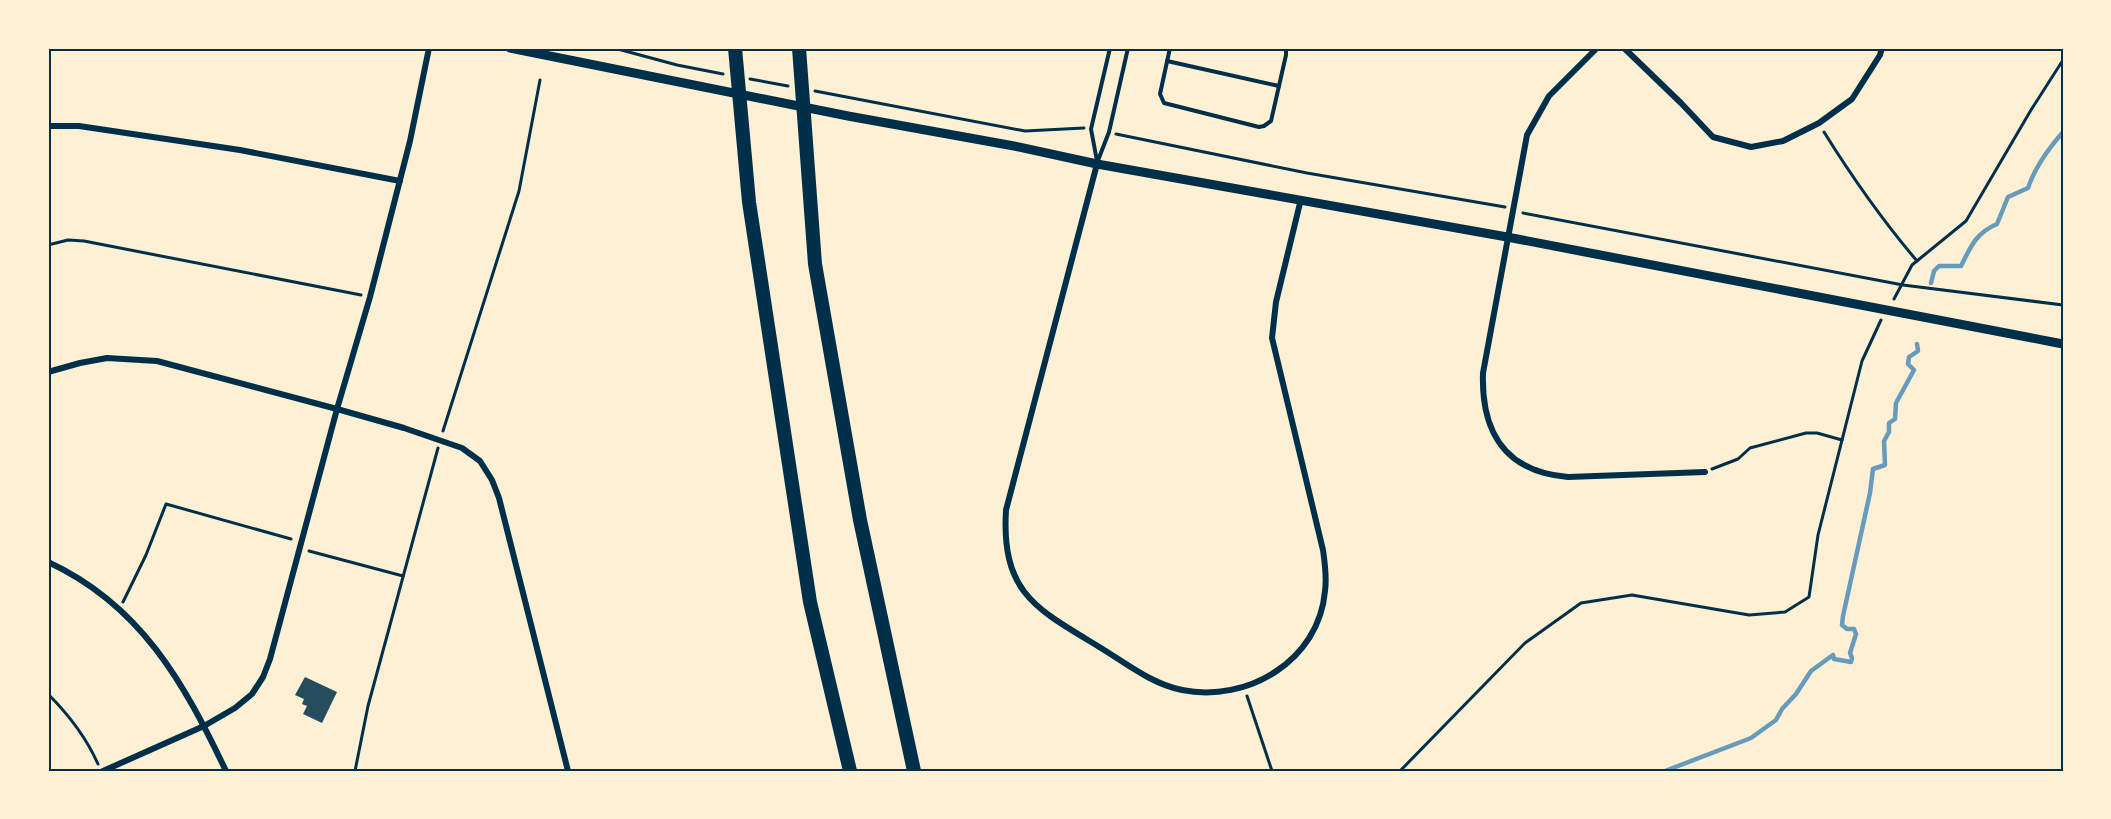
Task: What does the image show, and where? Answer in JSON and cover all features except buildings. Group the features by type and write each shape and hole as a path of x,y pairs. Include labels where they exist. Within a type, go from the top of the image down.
{"highway":[{"path":"735,48 749,202 810,602 850,771"},
{"path":"799,48 815,264 860,520 914,771"}],"street":[{"path":"102,771 204,726 235,708 252,694 263,676 270,660 337,409 370,297 400,181 429,48"},
{"path":"510,48 1097,164 1508,237 2063,344"},
{"path":"1597,48 1549,96 1527,135 1483,373 1482,393 1486,416 1496,438 1511,454 1528,467 1547,475 1568,477 1705,472"},
{"path":"1624,48 1713,137 1751,147 1783,141 1819,123 1852,99 1880,55 1882,48"},
{"path":"48,126 79,126 240,150 400,181"},
{"path":"1097,164 1006,510 1004,532 1014,575 1027,596 1047,616 1156,681 1180,690 1206,693 1245,687 1265,679 1282,669 1298,653 1312,634 1321,612 1326,573 1323,550 1272,338 1276,302 1301,199"},
{"path":"48,372 107,358 157,361 337,409 440,440 462,448 480,461 492,480 499,498 568,771"},
{"path":"48,562 90,586 119,609 143,633 169,665 185,690 226,771"}],"lane":[{"path":"1097,164 1091,129 1110,48"},
{"path":"1097,164 1109,132 1128,48"},
{"path":"1170,48 1160,94 1164,103 1259,127 1271,121 1286,48"},
{"path":"1167,61 1279,86"}],"path":[{"path":"614,48 677,65 733,76"},
{"path":"1401,771 1525,643 1581,603 1632,595 1749,615 1785,612 1809,597 1818,535 1862,361 1876,328 1912,265 1966,221 2063,60"},
{"path":"744,78 790,86"},
{"path":"355,771 368,706 440,440 519,191 540,80"},
{"path":"812,91 1025,131 1075,127 1091,129"},
{"path":"1819,123 1845,165 1917,261"},
{"path":"1109,132 1308,173 1499,205 1525,214 1902,285 2063,305"},
{"path":"48,245 68,240 84,241 370,297"},
{"path":"1705,472 1738,459 1750,448 1806,433 1817,433 1842,440"},
{"path":"119,609 146,555 166,504 290,538 310,552 403,576"},
{"path":"1245,687 1272,771"},
{"path":"48,694 68,713 89,744 102,771"}],"waterway":[{"path":"1931,283 1934,271 1939,266 1961,266 1979,236 1997,224 2008,197 2028,188 2043,158 2063,132"},
{"path":"1665,771 1751,738 1776,720 1811,671 1833,655 1834,659 1851,662 1850,653 1856,634 1854,629 1847,629 1842,625 1843,616 1870,493 1873,469 1885,465 1884,441 1889,432 1889,423 1895,419 1896,403 1914,370 1908,364 1909,357 1918,351 1917,344"}]}
